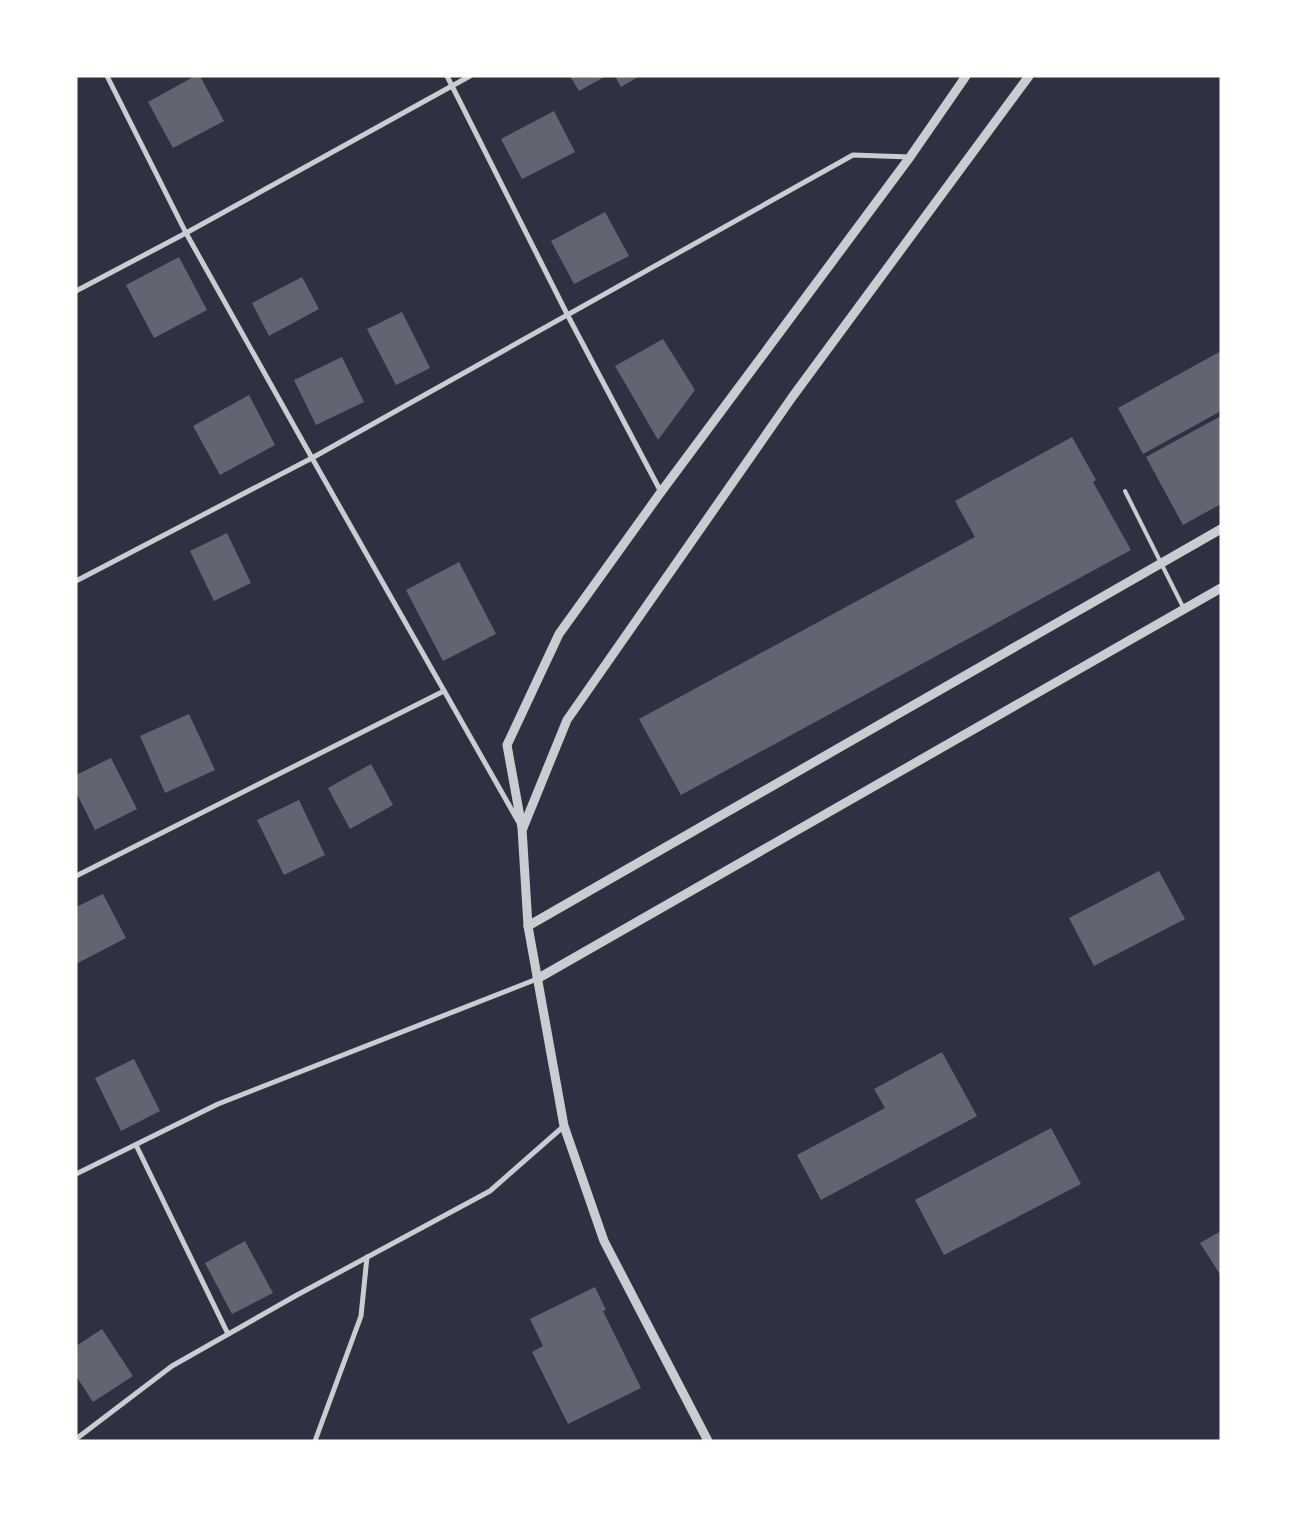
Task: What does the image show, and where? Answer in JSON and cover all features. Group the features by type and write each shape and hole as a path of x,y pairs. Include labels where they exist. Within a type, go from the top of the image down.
{"street":[{"path":"107,76 186,233 522,828"},
{"path":"447,76 567,314 661,492"},
{"path":"76,291 186,233 470,76"},
{"path":"708,1441 604,1241 564,1126 528,926 522,828 507,745 559,634 661,492 910,157 966,76"},
{"path":"522,828 567,720 793,396 1029,76"},
{"path":"76,582 312,458 853,155 910,157"},
{"path":"528,926 1221,529"},
{"path":"76,1174 218,1104 537,979 1221,588"},
{"path":"76,876 444,690"},
{"path":"76,1439 172,1366 490,1191 564,1126"},
{"path":"136,1145 228,1334"},
{"path":"315,1441 361,1316 367,1257"}],"lane":[{"path":"1126,491 1160,564 1184,609"}],"building":[{"path":"195,76 200,76 224,121 173,148 148,102"},
{"path":"570,76 606,76 579,91"},
{"path":"615,76 640,76 621,87"},
{"path":"554,111 575,152 522,179 501,139"},
{"path":"605,212 629,256 574,284 551,241"},
{"path":"179,257 207,310 154,338 126,285"},
{"path":"302,277 319,309 269,336 252,303"},
{"path":"402,312 430,368 396,385 367,329"},
{"path":"663,339 695,390 658,440 615,366"},
{"path":"1221,351 1221,411 1143,454 1118,408"},
{"path":"342,357 364,402 316,425 294,380"},
{"path":"249,395 275,445 220,475 193,426"},
{"path":"1221,416 1221,504 1183,525 1146,457"},
{"path":"1072,437 1096,480 1093,482 1131,550 681,795 639,719 975,537 955,501"},
{"path":"227,533 251,583 214,601 190,551"},
{"path":"459,562 496,634 443,661 406,590"},
{"path":"189,714 215,770 165,793 140,736"},
{"path":"111,758 137,809 95,830 76,792 76,775"},
{"path":"371,764 393,805 350,829 328,788"},
{"path":"299,800 325,855 284,875 257,820"},
{"path":"1159,871 1185,919 1094,966 1069,918"},
{"path":"103,894 126,938 76,964 76,907"},
{"path":"942,1052 977,1116 821,1200 797,1155 885,1108 874,1089"},
{"path":"134,1059 160,1111 121,1131 95,1078"},
{"path":"1051,1128 1081,1184 944,1255 915,1200"},
{"path":"1221,1231 1221,1276 1200,1243"},
{"path":"245,1241 273,1293 232,1314 205,1263"},
{"path":"595,1287 606,1310 603,1311 641,1388 568,1424 532,1352 543,1346 530,1319"},
{"path":"102,1329 133,1376 93,1402 76,1376 76,1346"}]}
